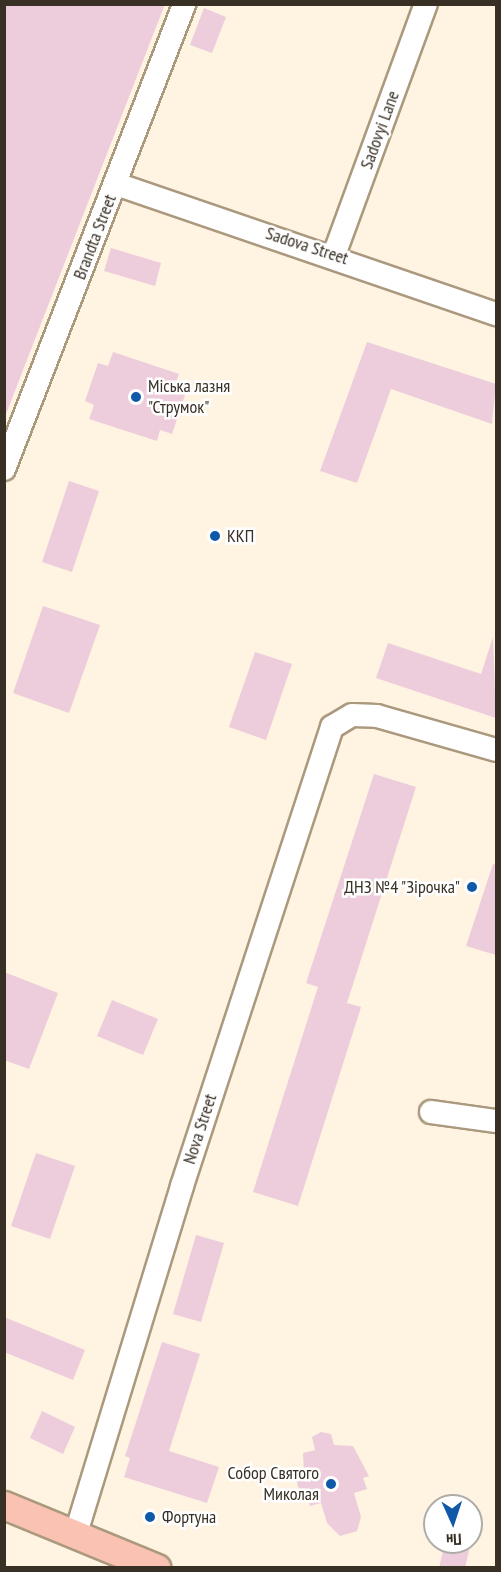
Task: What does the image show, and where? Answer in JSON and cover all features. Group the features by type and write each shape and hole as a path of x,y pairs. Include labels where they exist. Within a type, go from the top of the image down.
{"main road":[{"path":"4,1505 157,1568"}],"street":[{"name":"Brandta Street","path":"4,469 184,4"},
{"name":"Sadovyi Lane","path":"334,255 426,4"},
{"name":"Sadova Street","path":"116,184 334,255 496,314"},
{"name":"Nova Street","path":"75,1533 185,1174 332,727 352,715 377,716 496,750"},
{"path":"431,1113 496,1121"}],"building":[{"path":"4,4 165,4 6,414 4,413"},
{"path":"204,8 226,17 212,53 190,45"},
{"path":"111,248 161,263 155,286 104,271"},
{"path":"367,342 496,384 492,424 391,389 357,483 320,471"},
{"name":"Міська лазня \"Струмок\"","path":"113,352 179,374 174,388 186,392 172,434 160,430 157,441 89,419 94,405 85,401 98,363 108,366"},
{"path":"69,481 99,491 72,572 42,562"},
{"path":"43,606 100,625 69,713 13,693"},
{"path":"493,637 496,718 376,678 388,643 481,674"},
{"path":"255,652 292,664 266,740 229,727"},
{"path":"374,774 416,787 347,1003 361,1007 298,1206 253,1192 318,987 306,983"},
{"path":"493,864 496,865 496,955 466,946"},
{"path":"4,972 58,993 29,1069 4,1060"},
{"path":"112,1000 158,1019 143,1055 97,1036"},
{"path":"36,1153 75,1166 50,1239 11,1226"},
{"path":"196,1235 224,1243 201,1322 173,1314"},
{"path":"4,1317 85,1350 73,1380 4,1352"},
{"path":"162,1342 200,1354 169,1451 219,1467 207,1503 124,1477 130,1458 125,1456"},
{"path":"42,1411 75,1427 63,1454 30,1438"},
{"name":"Собор Святого Миколая","path":"321,1432 331,1434 334,1445 353,1446 369,1476 363,1478 367,1489 354,1493 361,1517 357,1531 340,1536 327,1523 321,1503 310,1506 306,1492 300,1494 295,1475 304,1473 303,1453 315,1450 312,1437"},
{"path":"442,1554 468,1554 465,1568 439,1568"}],"place":[{"name":"Міська лазня \"Струмок\"","path":"136,397"},
{"name":"ККП","path":"215,536"},
{"name":"ДНЗ №4 \"Зірочка\"","path":"472,887"},
{"name":"Собор Святого Миколая","path":"331,1484"},
{"name":"Фортуна","path":"150,1517"}]}
